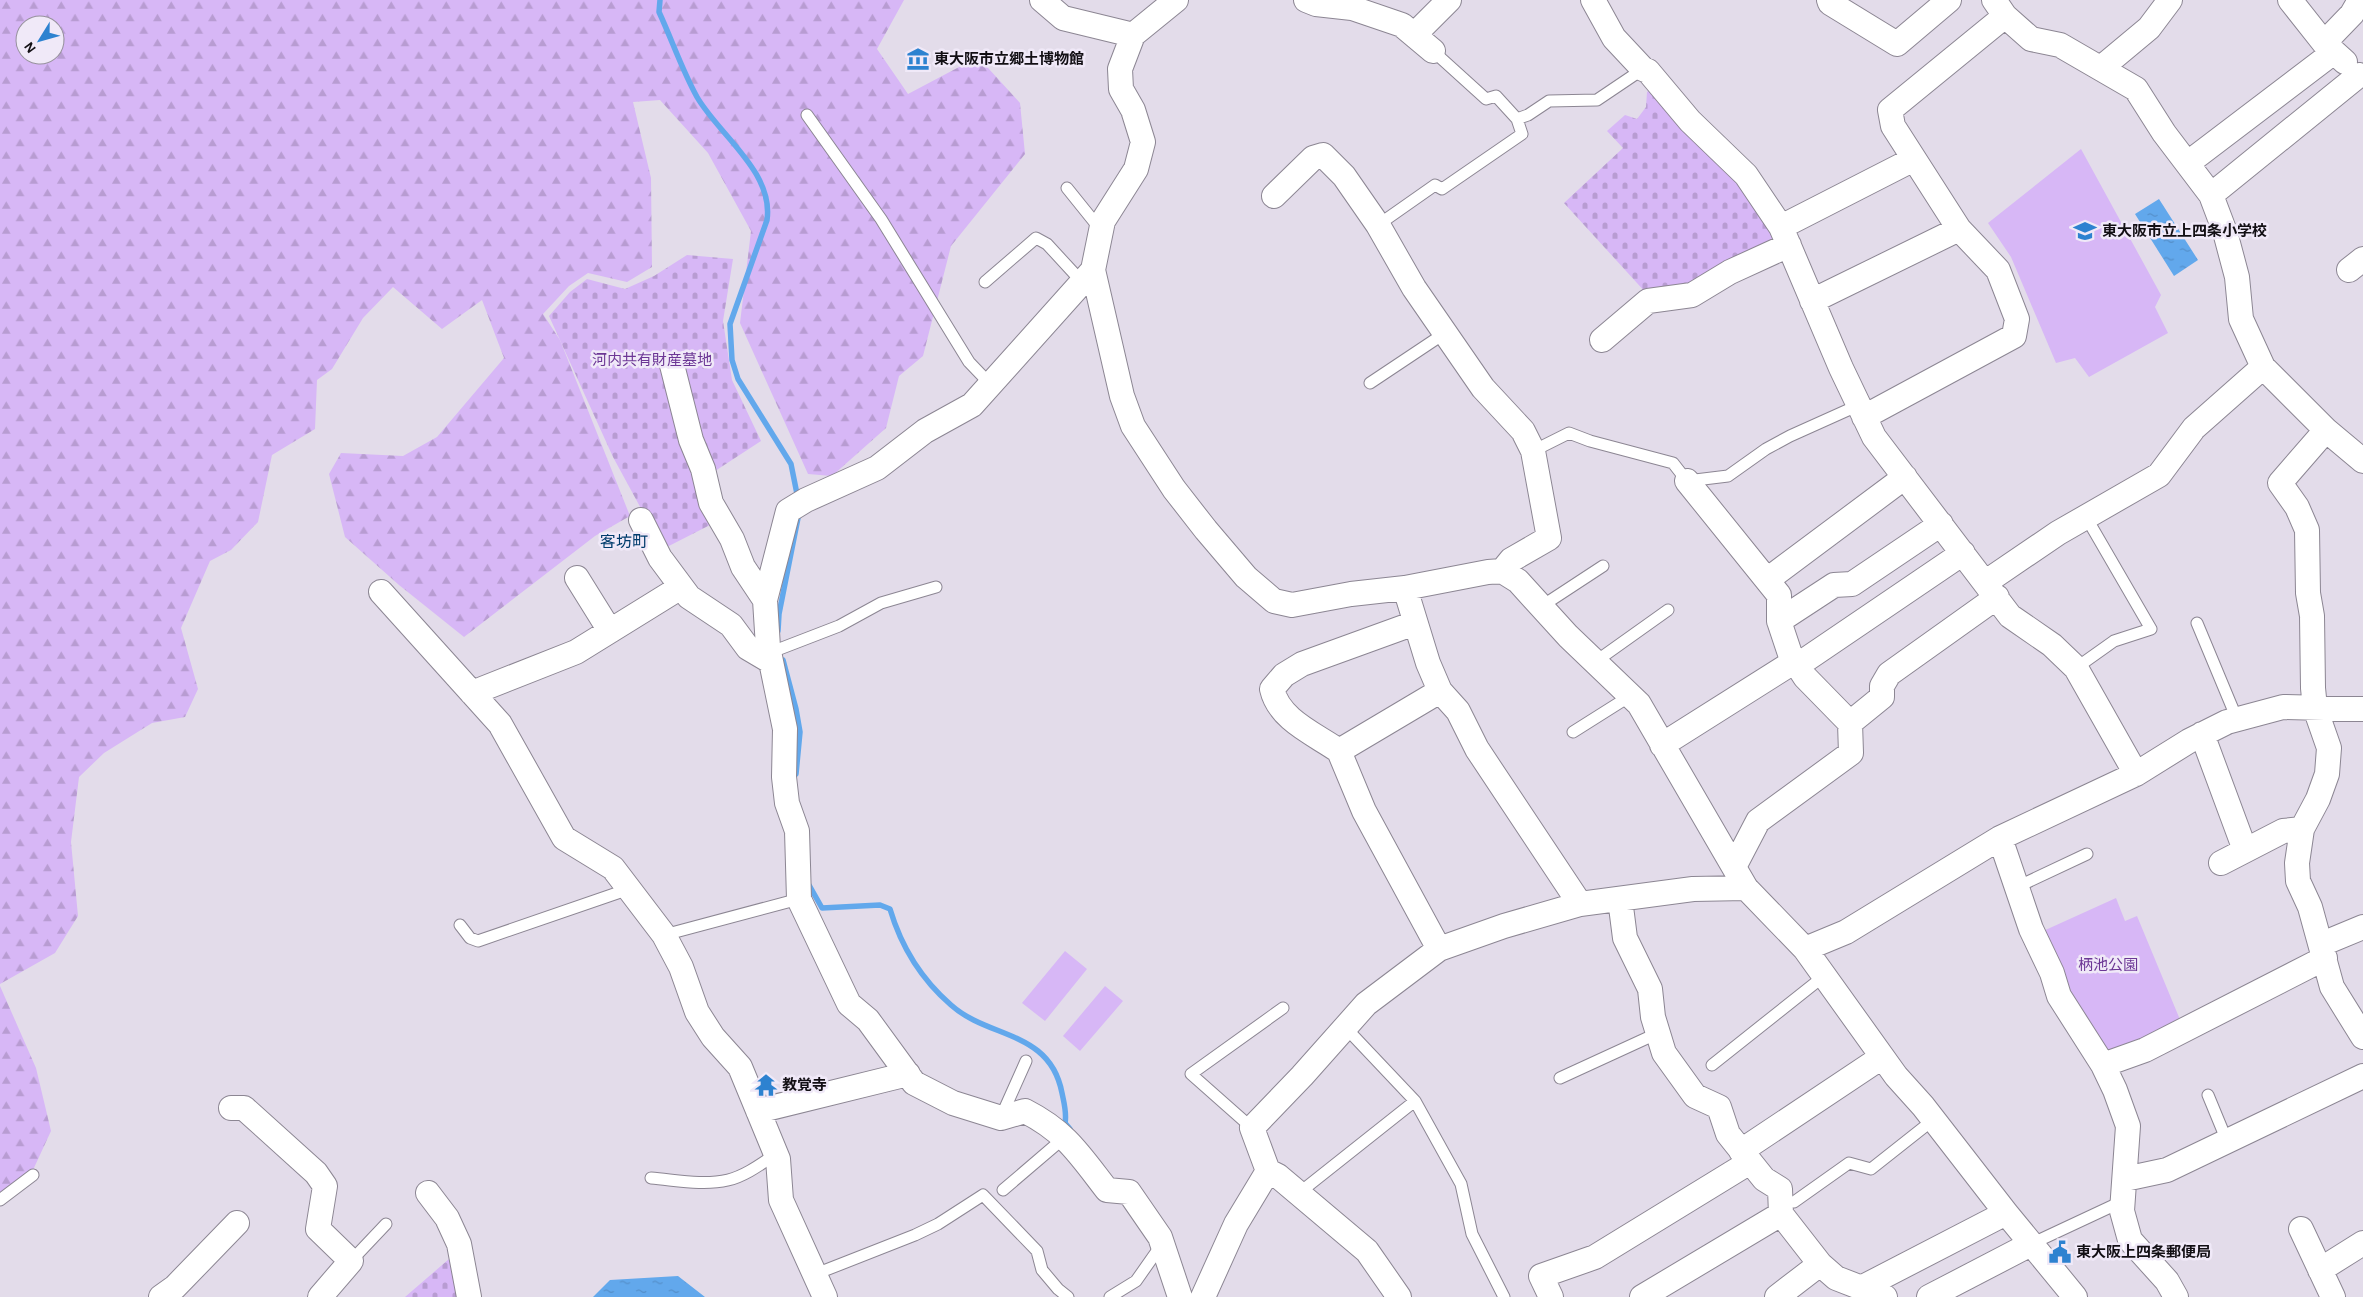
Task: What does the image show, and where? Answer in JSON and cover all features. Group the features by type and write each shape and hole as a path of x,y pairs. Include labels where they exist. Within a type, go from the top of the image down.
{"street":[{"path":"1042,0 1063,18 1133,36"},
{"path":"1176,0 1133,36 1120,70 1122,89 1133,110 1143,142 1136,169 1103,221 1087,276 992,386 972,405 925,431 877,468 806,500 788,511 765,600 770,657 785,729 784,777 787,803 797,831 799,899 849,1004 868,1020 914,1083 953,1103 1000,1118 1025,1111 1047,1122 1065,1137 1106,1190 1129,1192 1160,1237 1180,1297"},
{"path":"1306,0 1316,4 1355,4 1402,25 1433,50"},
{"path":"1414,35 1449,0"},
{"path":"1592,0 1614,38 1643,69 1648,71 1690,121 1746,175 1785,236 1812,301 1874,437 2010,616 2052,645 2076,668 2136,774"},
{"path":"1829,0 1897,44 1949,0"},
{"path":"2101,68 2149,28 2170,0"},
{"path":"2211,195 2361,77 2329,48 2290,0"},
{"path":"2188,163 2329,48 2360,0"},
{"path":"1861,411 2014,336 2017,319 1998,270 1959,229 1893,126 1890,110 1998,4 2031,39 2060,45 2136,89 2164,133 2211,195 2225,232 2237,277 2241,319 2263,368 2326,430 2363,461"},
{"path":"1274,196 1313,158 1323,155 1344,176 1378,225 1414,288 1483,388 1523,431 1533,452 1549,538 1511,560 1502,571"},
{"path":"1602,340 1648,301 1692,295 1785,236 1914,159"},
{"path":"1812,301 1959,229"},
{"path":"1087,276 1122,396 1134,426 1174,489 1206,530 1246,578 1274,601 1292,605 1502,571 1518,581 1568,636 1639,704 1746,888 1805,949 1882,1057 2006,1214 2075,1297"},
{"path":"672,365 691,440 703,468 711,503 732,539 743,566 765,600"},
{"path":"1850,723 1882,697 1882,686 1889,674 2058,533 2159,475 2194,428 2263,368"},
{"path":"2326,430 2280,483 2297,507 2307,530 2315,708 2329,748 2327,774 2318,799 2302,829 2297,863 2298,881 2323,951 2332,988 2363,1037"},
{"path":"1767,580 1905,477"},
{"path":"1687,480 1779,595 1780,621 1796,663 1805,677 1850,723 1851,753 1758,821 1734,867"},
{"path":"641,520 660,558 689,597 731,625 748,648 770,657"},
{"path":"1780,621 1834,585 1852,584 1941,524"},
{"path":"1662,745 1796,663 1963,552"},
{"path":"577,578 610,630"},
{"path":"472,693 576,652 681,586"},
{"path":"1405,588 1428,663 1440,691 1458,711 1477,749 1580,904"},
{"path":"381,592 500,724 564,838 614,868 664,935 681,967 697,1012 713,1037 740,1067 776,1154 780,1200 813,1275 825,1297"},
{"path":"1416,622 1302,664 1284,675 1272,689 1275,700 1285,715 1339,751 1364,811 1439,949"},
{"path":"1339,751 1440,691"},
{"path":"1805,949 1846,932 2000,838 2136,774 2202,734 2237,719 2283,707 2363,709"},
{"path":"2202,734 2245,850"},
{"path":"2221,863 2283,831 2302,829"},
{"path":"2000,838 2031,929 2052,973 2059,996 2103,1065 2115,1090 2128,1126 2122,1211 2130,1240 2167,1281 2176,1297"},
{"path":"1399,1297 1367,1251 1278,1176 1268,1171 1252,1128 1366,1004 1439,949 1504,926 1580,904 1693,889 1746,888"},
{"path":"1620,899 1625,938 1650,989 1658,1033 1664,1053 1695,1096 1718,1107 1728,1134 1764,1179 1780,1189 1788,1208 1820,1264 1836,1278 1885,1297"},
{"path":"2103,1065 2145,1050 2363,927"},
{"path":"1551,1297 1541,1276 1595,1257 1746,1157 1882,1057"},
{"path":"758,1111 908,1074"},
{"path":"2124,1190 2363,1076"},
{"path":"231,1108 244,1108 316,1173 325,1186 318,1229 351,1261 320,1297"},
{"path":"1203,1297 1236,1224 1268,1171"},
{"path":"428,1194 447,1218 459,1244 469,1297"},
{"path":"1642,1297 1788,1208"},
{"path":"1861,1288 2006,1214"},
{"path":"161,1297 175,1287 237,1223"},
{"path":"2301,1229 2333,1297"},
{"path":"2320,1270 2363,1243"},
{"path":"1929,1297 2031,1244"},
{"path":"1777,1297 1820,1264"}],"lane":[{"path":"1378,225 1435,185 1442,189 1522,134 1517,119 1496,96 1486,99 1433,50"},
{"path":"1517,119 1528,115 1549,101 1597,100 1643,69"},
{"path":"807,115 876,212 969,362 992,386"},
{"path":"1067,188 1101,230"},
{"path":"985,282 1036,238 1047,244 1087,276"},
{"path":"1370,383 1445,333"},
{"path":"1533,452 1569,433 1590,441 1673,463 1687,480 1728,476 1766,449 1790,436 1861,411"},
{"path":"2076,668 2114,641 2151,629 2086,517"},
{"path":"1542,606 1603,566"},
{"path":"770,657 839,626 881,603 936,587"},
{"path":"1595,662 1668,610"},
{"path":"2197,623 2237,719"},
{"path":"1573,732 1630,696"},
{"path":"2017,887 2086,854"},
{"path":"460,925 470,938 478,941 629,889"},
{"path":"664,935 799,899"},
{"path":"1712,1065 1824,976"},
{"path":"1252,1128 1191,1074 1283,1008"},
{"path":"1345,1027 1415,1101 1461,1184 1472,1234 1504,1297"},
{"path":"1560,1078 1658,1033"},
{"path":"1000,1118 1026,1061"},
{"path":"2208,1095 2227,1141"},
{"path":"1299,1193 1415,1101"},
{"path":"1788,1208 1849,1162 1871,1168 1933,1120"},
{"path":"1003,1190 1065,1137"},
{"path":"651,1178 705,1183 729,1180 751,1170 776,1154"},
{"path":"0,1200 33,1175"},
{"path":"2031,1244 2124,1190"},
{"path":"813,1275 938,1224 982,1194 1037,1251 1042,1270 1058,1289 1068,1297"},
{"path":"351,1261 386,1224"},
{"path":"1110,1297 1136,1281 1162,1244"}],"green space":[{"path":"0,0 904,0 877,49 908,94 978,57 1020,103 1025,154 951,246 923,356 899,376 886,428 832,476 808,474 740,323 751,231 708,153 660,100 633,102 651,178 652,267 627,282 588,273 569,286 543,314 560,340 630,516 595,536 464,637 399,585 345,537 329,474 341,453 403,456 437,437 504,358 482,300 442,329 393,287 363,318 332,369 317,380 315,429 272,455 258,522 231,550 210,561 181,628 198,689 185,717 152,723 104,753 79,777 71,842 78,916 55,953 0,984"},
{"path":"1654,86 1742,179 1783,242 1689,292 1647,294 1564,203 1623,148 1607,131 1625,115 1637,119 1646,107 1647,92"},
{"path":"2081,149 2161,295 2155,307 2168,333 2089,377 2075,358 2056,363 2011,257 1988,223"},
{"name":"河内共有財産墓地","path":"687,255 733,259 723,321 732,380 761,441 712,473 710,525 663,549 613,457 549,316 570,292 587,279 625,289 654,276"},
{"name":"柄池公園","path":"2116,898 2125,921 2137,916 2181,1022 2106,1053 2078,1011 2041,932"},
{"path":"1065,951 1087,969 1045,1021 1022,1003"},
{"path":"0,986 36,1068 51,1131 27,1183 0,1195"},
{"path":"1105,986 1123,1001 1080,1051 1063,1036"},
{"path":"449,1259 457,1288 464,1297 405,1297"}],"water":[{"path":"2159,199 2198,260 2174,276 2135,214"},
{"path":"678,1276 705,1297 593,1297 610,1280"}],"waterway":[{"path":"660,0 659,12 697,97 754,170 767,202 767,220 730,324 732,360 738,379 791,464 798,499"},
{"path":"778,631 779,614 799,513"},
{"path":"783,660 800,732 796,774"},
{"path":"809,885 822,908 880,905 890,909 906,949 921,973 940,995 966,1016 1032,1046 1045,1057 1055,1073 1062,1093 1066,1116 1065,1123 1070,1129"}],"place":[{"name":"東大阪市立郷土博物館","path":"918,59"},
{"name":"東大阪市立上四条小学校","path":"2085,231"},
{"name":"教覚寺","path":"766,1085"},
{"name":"東大阪上四条郵便局","path":"2060,1252"}],"district":[{"name":"客坊町","path":"624,542"}]}
